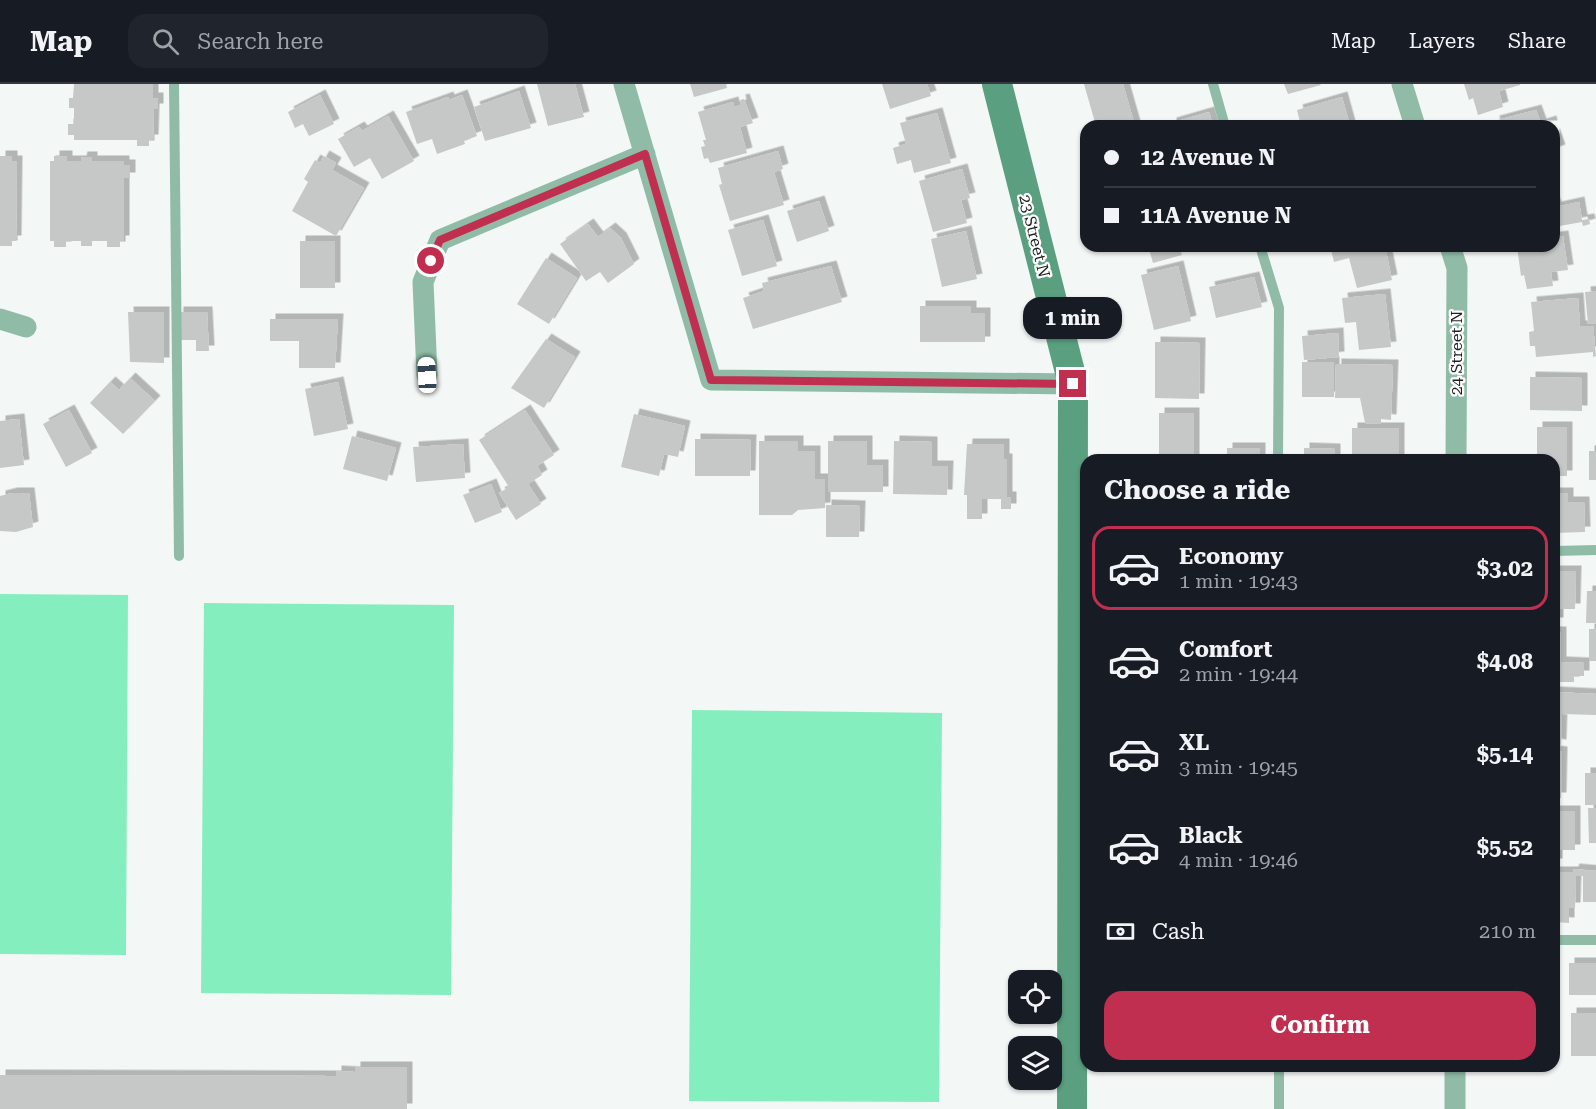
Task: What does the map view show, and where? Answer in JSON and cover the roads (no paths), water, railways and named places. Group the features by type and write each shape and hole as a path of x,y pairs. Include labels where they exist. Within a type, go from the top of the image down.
{"street":[{"path":"624,84 711,380 1073,384"},
{"name":"23 Street N","path":"997,84 1073,384 1079,547 1072,1109"},
{"path":"1402,84 1413,120"},
{"path":"427,375 423,282 440,240 645,154"},
{"name":"24 Street N","path":"1452,252 1457,268 1456,454"},
{"path":"0,319 26,327"},
{"path":"1455,1072 1455,1109"}],"lane":[{"path":"174,84 179,556"},
{"path":"1213,84 1223,120"},
{"path":"1262,252 1279,308 1278,454"},
{"path":"1560,551 1596,550"},
{"path":"1560,940 1596,940"},
{"path":"1279,1072 1279,1109"}]}
